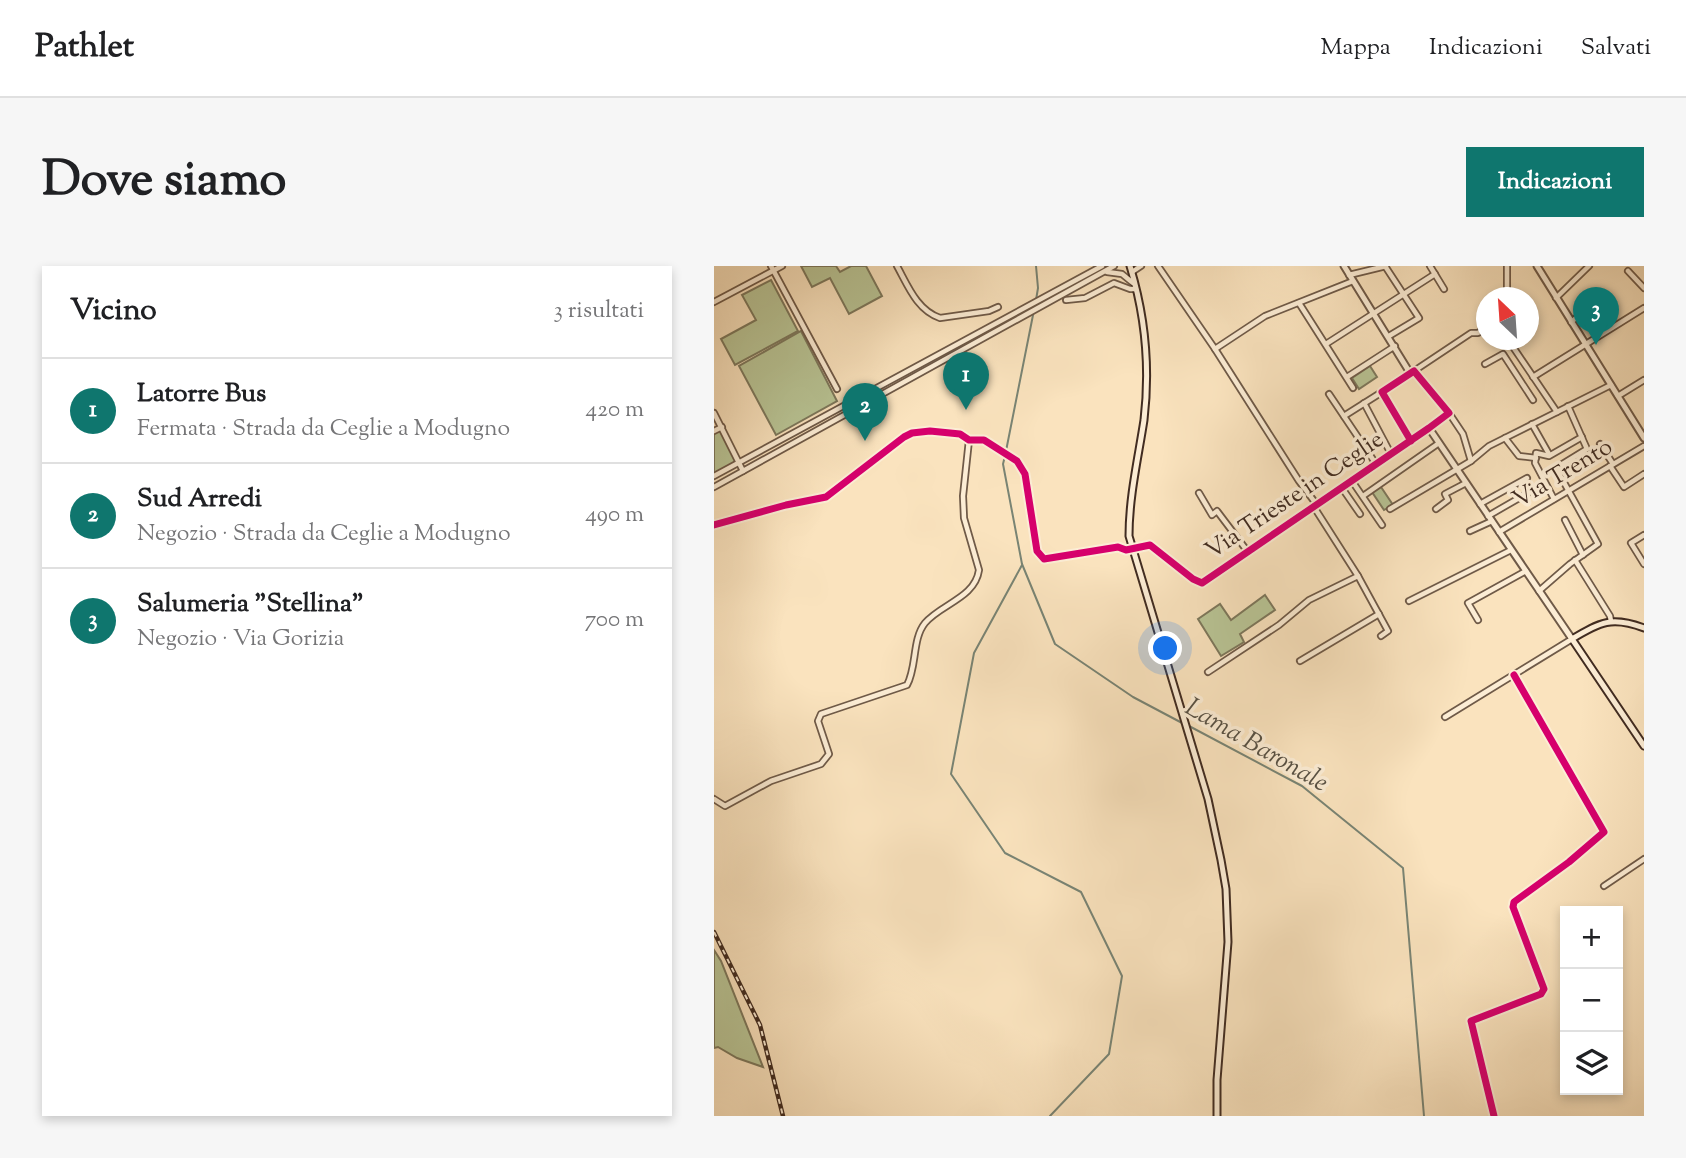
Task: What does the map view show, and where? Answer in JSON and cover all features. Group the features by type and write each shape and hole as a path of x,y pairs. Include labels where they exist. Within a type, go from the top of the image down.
{"main road":[{"path":"1343,266 1412,372 1449,413 1411,441 1382,392 1412,372"},
{"path":"1537,266 1644,438"},
{"path":"1131,269 1144,329 1145,388 1144,418 1129,514 1131,548 1215,830 1226,889 1228,942 1217,1080 1217,1116"},
{"path":"1429,428 1644,746"},
{"path":"1572,639 1592,627 1611,621 1629,622 1644,628"}],"street":[{"path":"714,302 772,268 782,266"},
{"path":"897,266 918,303 930,314 940,318 989,311 998,307"},
{"path":"714,476 1102,266"},
{"path":"714,487 1114,266"},
{"path":"1131,269 1140,266"},
{"path":"1158,266 1316,506 1388,631 1381,636"},
{"path":"1215,349 1265,316 1299,303 1366,268 1385,266 1419,318 1389,336"},
{"path":"1430,266 1444,289"},
{"path":"1507,266 1507,287"},
{"path":"1556,298 1589,266"},
{"path":"772,268 837,389"},
{"path":"1628,271 1644,288"},
{"path":"1106,272 1122,274 1136,287"},
{"path":"1325,344 1435,274"},
{"path":"1078,279 1082,286"},
{"path":"1066,300 1085,298 1114,284 1136,287"},
{"path":"1571,321 1603,297"},
{"path":"1299,303 1353,388"},
{"path":"1533,377 1644,308"},
{"path":"1412,372 1476,332"},
{"path":"1346,377 1395,346"},
{"path":"1485,364 1503,354 1505,350"},
{"path":"1515,350 1557,412"},
{"path":"1503,354 1533,400"},
{"path":"1618,396 1644,380"},
{"path":"1390,509 1457,470 1481,451 1611,385"},
{"path":"1344,416 1382,392"},
{"path":"1329,394 1376,464"},
{"path":"1364,403 1391,454"},
{"path":"1539,591 1598,544 1556,468 1587,449 1568,406"},
{"path":"714,413 743,471"},
{"path":"1449,413 1463,435 1471,461"},
{"path":"1532,424 1549,456"},
{"path":"809,425 813,431"},
{"path":"714,431 722,428"},
{"path":"714,525 826,497 880,454 912,433 930,432 960,434 969,440 984,440 1017,461 1026,474 1039,556 1044,559 1118,547 1126,550 1131,548"},
{"path":"1554,499 1535,463 1536,453 1549,456 1582,437"},
{"path":"1505,438 1518,456 1535,458"},
{"path":"714,799 725,806 771,781 821,764 827,759 829,748 818,717 906,685 918,640 926,622 964,595 978,577 979,570 964,518 962,496 969,440"},
{"name":"Via Trieste in Ceglie","path":"1131,548 1150,545 1202,583 1411,441"},
{"path":"1363,496 1439,443"},
{"path":"1600,444 1623,487 1644,474"},
{"name":"Via Trento","path":"1499,532 1644,446"},
{"path":"1480,504 1527,478"},
{"path":"1352,481 1382,525"},
{"path":"1436,509 1448,500 1445,494 1466,483"},
{"path":"1342,488 1360,514"},
{"path":"1470,531 1533,490"},
{"path":"1199,493 1212,515 1217,511 1248,552"},
{"path":"1564,520 1583,555"},
{"path":"1644,535 1631,543 1644,564"},
{"path":"1409,601 1511,550"},
{"path":"1575,560 1611,621"},
{"path":"1478,620 1468,603 1526,571"},
{"path":"1208,672 1279,625 1309,600 1358,576"},
{"path":"1300,661 1379,614"},
{"path":"1445,717 1572,639"},
{"path":"1494,1116 1471,1021 1541,994 1544,989 1513,907 1514,902 1569,862 1604,832 1514,675"},
{"path":"1604,886 1644,859"}],"green space":[{"path":"801,266 836,266 840,272 851,266 866,266 882,296 849,314 830,278 812,287"},
{"path":"771,280 798,331 735,365 721,339 756,320 742,295"},
{"path":"801,331 837,401 776,435 739,366"},
{"path":"1370,366 1377,377 1359,389 1352,378"},
{"path":"722,427 739,463 714,476 714,432"},
{"path":"1381,487 1393,505 1384,510 1372,492"},
{"path":"1265,595 1275,610 1240,634 1244,642 1221,656 1198,619 1220,604 1231,620"},
{"path":"714,950 721,961 763,1067 737,1058 718,1047 714,1048"}],"waterway":[{"path":"1036,266 1036,300"},
{"path":"1006,451 1035,305"},
{"name":"Lama Baronale","path":"1005,456 1003,464 1022,564 1055,644 1133,697 1184,724"},
{"path":"1022,565 974,653 951,774 1005,853 1081,892 1122,976 1109,1054 1050,1116"},
{"name":"Lama Baronale","path":"1189,726 1302,786 1403,868 1424,1116"}],"railway":[{"path":"714,932 760,1025 783,1116"}],"cycle path":[{"path":"714,525 826,497 912,433 930,431 960,434 969,440 984,440 1017,461 1025,474 1037,551 1044,559 1118,547 1126,550 1150,545 1202,583 1429,428 1449,413 1414,371 1382,392 1411,441"},
{"path":"1494,1116 1471,1021 1541,994 1544,989 1513,907 1514,902 1569,862 1604,832 1514,675"}],"place":[{"name":"Salumeria \"Stellina\"","path":"1596,345"},
{"name":"Latorre Bus","path":"966,410"},
{"name":"Sud Arredi","path":"865,441"}]}
